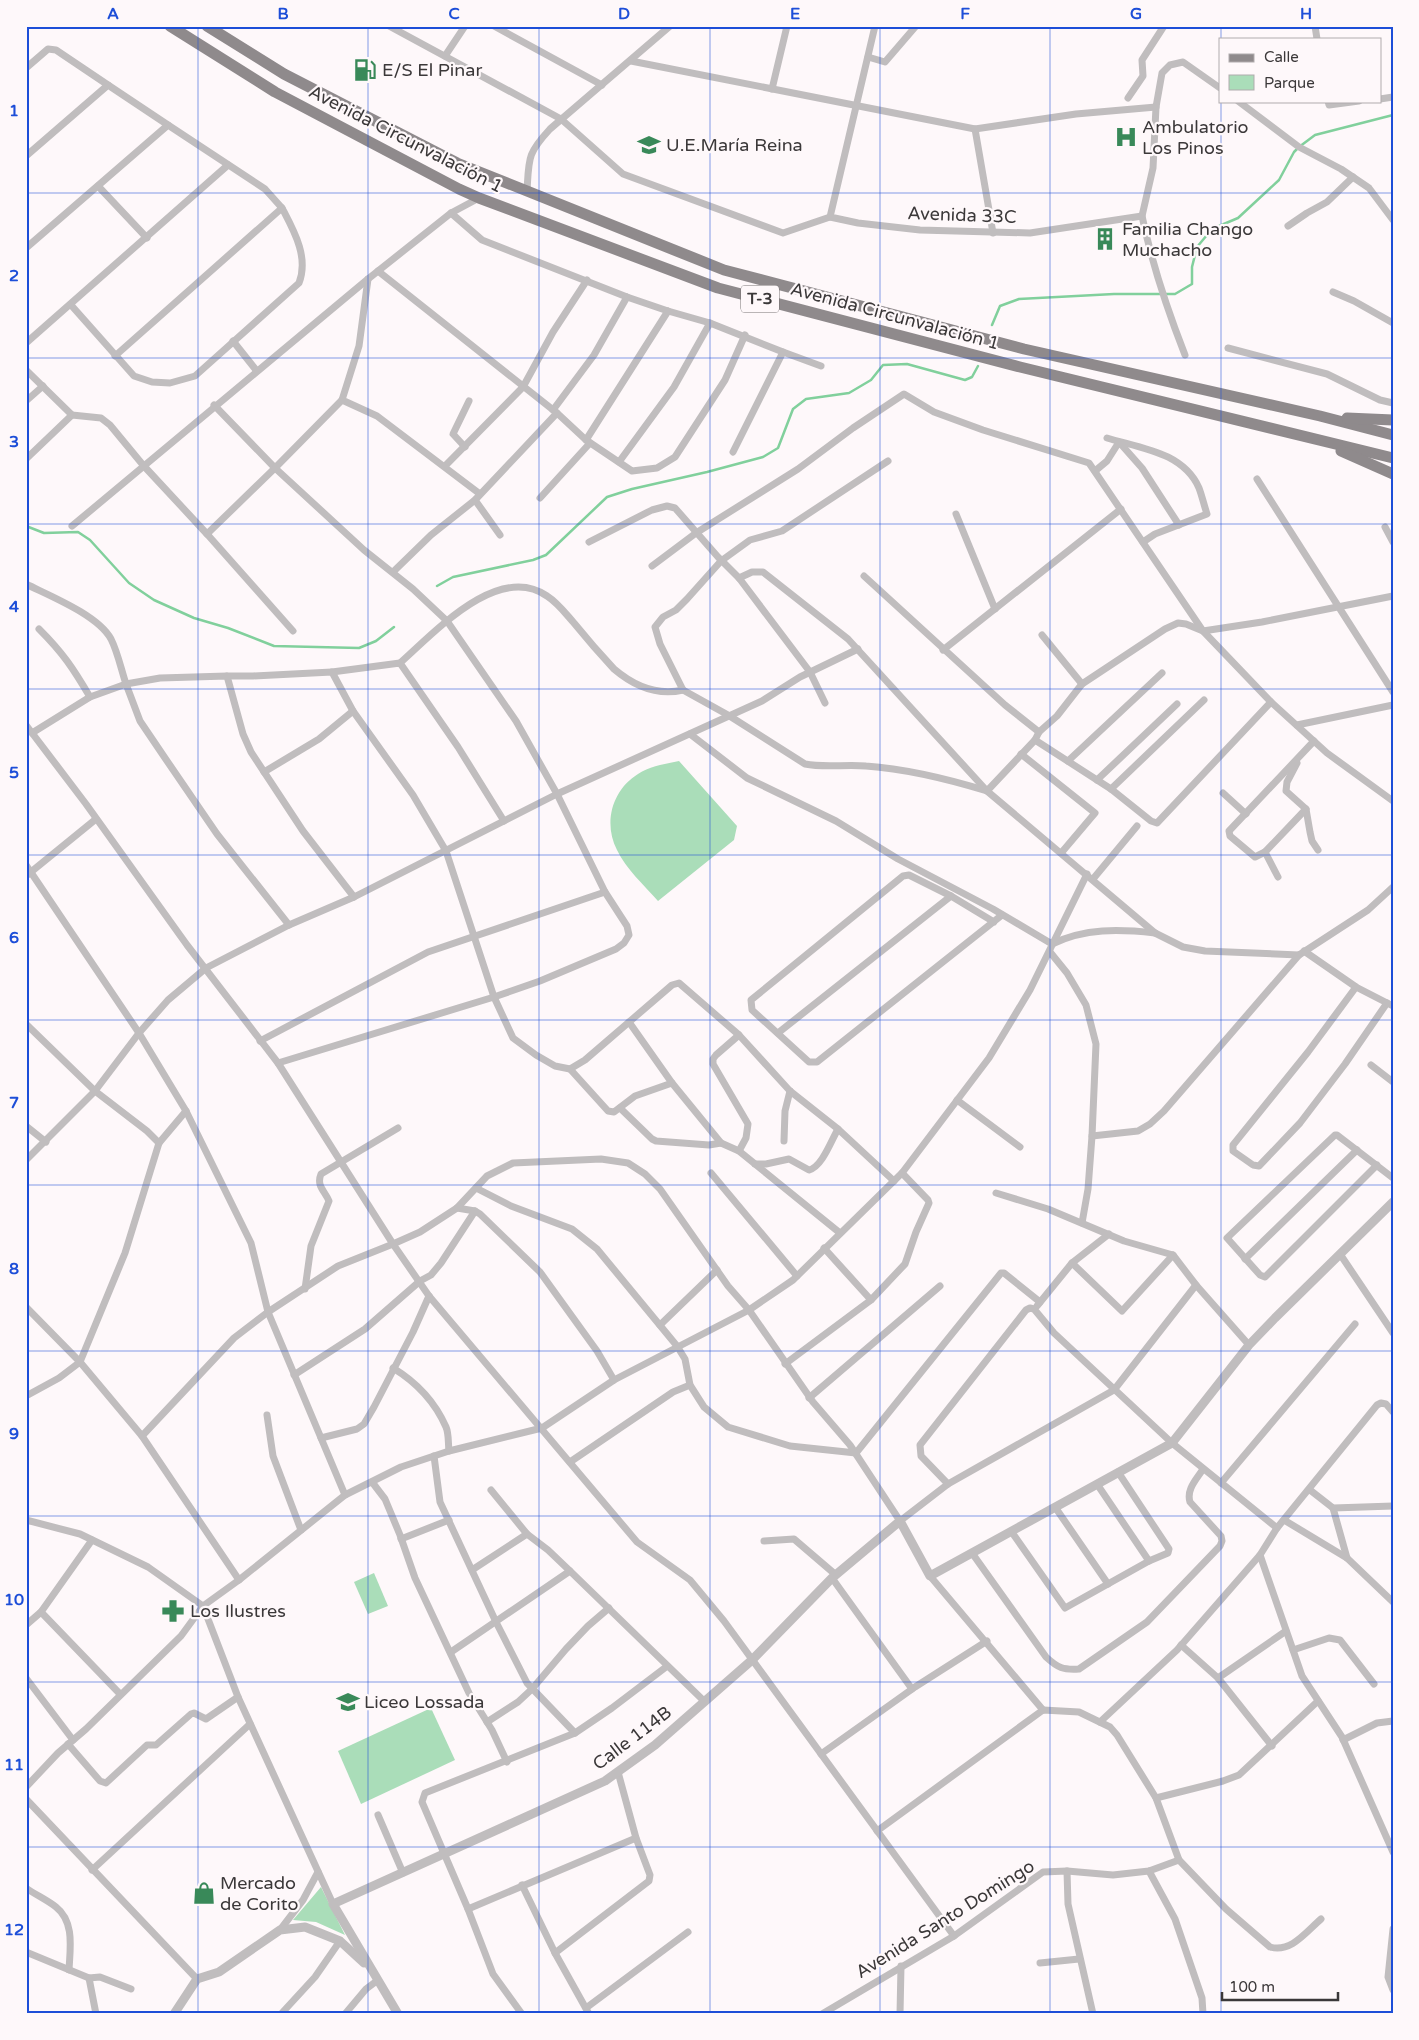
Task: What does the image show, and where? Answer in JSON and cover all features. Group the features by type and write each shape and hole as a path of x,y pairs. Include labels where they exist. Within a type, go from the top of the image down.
{"main road":[{"name":"Avenida Circunvalación 1","path":"170,26 275,92 478,198 718,288 1010,364 1393,458"},
{"name":"Avenida Circunvalación 1","path":"206,26 284,74 457,163 724,270 1024,349 1320,416 1393,435"},
{"path":"1320,416 1393,420"},
{"path":"1314,439 1393,474"}],"street":[{"path":"389,26 562,119 623,174 783,233 830,217 876,26"},
{"path":"445,56 465,26"},
{"path":"494,26 602,85"},
{"path":"527,191 528,160 534,146 562,119 670,26"},
{"path":"772,89 787,26"},
{"path":"868,56 885,62 916,26"},
{"path":"1128,98 1144,76 1142,60 1164,26"},
{"path":"26,68 48,49 56,50 265,188 282,208 298,238 302,266 302,275 299,283 195,376 170,382 152,382 134,376 71,305"},
{"path":"631,61 975,129 1076,114 1156,107"},
{"path":"1185,355 1164,303 1142,216 1153,168 1156,107 1162,73 1170,65 1183,62 1219,87"},
{"path":"26,156 108,85"},
{"path":"1239,102 1300,147 1369,188 1393,220"},
{"path":"1328,102 1329,105 1352,102"},
{"path":"26,248 168,125"},
{"path":"975,129 993,233"},
{"path":"26,343 228,165"},
{"path":"1288,226 1307,212 1327,202 1353,177"},
{"path":"98,186 147,238"},
{"path":"72,526 256,370 378,270 451,213 478,198"},
{"path":"115,356 282,208"},
{"path":"451,213 482,240 627,297 668,311 710,322 821,366"},
{"name":"Avenida 33C","path":"830,217 858,223 920,230 1030,233 1142,216"},
{"path":"378,270 555,412 588,441 632,471 657,468 675,457 724,380 745,335"},
{"path":"207,534 342,400 359,346 368,279"},
{"path":"445,466 466,448 523,387 553,332 587,280"},
{"path":"1333,292 1393,323"},
{"path":"393,572 431,535 477,497 555,412 594,355 627,297"},
{"path":"540,498 588,441 668,311"},
{"path":"619,462 674,387 710,322"},
{"path":"233,341 256,370"},
{"path":"1228,348 1327,374 1380,400 1393,403"},
{"path":"732,452 783,352"},
{"path":"26,370 72,415 101,418 110,425 293,631"},
{"path":"26,401 43,386"},
{"path":"652,566 696,534 798,469 853,428 904,394 942,415 1089,462 1203,630 1271,702 1297,726 1327,753 1393,801"},
{"path":"342,400 377,416 445,466 477,497 500,535"},
{"path":"466,448 453,434 469,401"},
{"path":"214,406 275,468 364,550 393,572 447,621 516,721 557,794 605,892 627,926 629,935 624,943 616,949 540,981 494,997 278,1063"},
{"path":"26,459 72,415"},
{"path":"1107,438 1172,457 1189,473 1198,487 1207,514 1155,534 1143,542"},
{"path":"1095,471 1107,461 1120,442"},
{"path":"1120,442 1142,468 1179,525"},
{"path":"888,461 782,532 750,540 722,561 676,610 663,617 655,627 660,644 683,690 728,715 805,764 816,766 867,766 956,781 987,791"},
{"path":"1257,479 1393,692"},
{"path":"590,542 652,510 667,506 675,508 696,534 739,578 810,672 825,703"},
{"path":"944,650 1121,509"},
{"path":"956,514 995,609"},
{"path":"1386,526 1393,542"},
{"path":"739,578 752,572 763,572 848,639 987,791 1062,852 1155,933 1183,946 1205,951 1302,953 1390,1005 1300,1123 1259,1166 1253,1165 1233,1151 1233,1145 1308,1052 1356,986"},
{"path":"864,576 1006,705 1040,732"},
{"path":"26,584 80,611 104,630 111,639 140,721 217,834 289,925"},
{"path":"32,733 90,697 126,684 160,678 332,672 400,664 463,609 494,591 516,587 534,589 548,597 624,678 637,686 655,690 671,693 683,690"},
{"path":"987,791 1040,732 1057,716 1082,684 1165,628 1178,623 1203,630 1262,622 1393,596"},
{"path":"39,629 62,652 90,697"},
{"path":"1042,635 1082,684"},
{"path":"26,1160 95,1091 139,1032 168,1000 206,968 289,925 354,897 557,794 762,701 810,672 858,649"},
{"path":"400,664 458,747 504,821"},
{"path":"332,672 353,712 413,795 446,851 494,997 514,1038 536,1055 555,1066 570,1069 608,1111 614,1112 635,1096 672,1083"},
{"path":"1068,760 1162,673"},
{"path":"226,676 243,734 251,752 303,831 354,897"},
{"path":"1112,789 1204,700"},
{"path":"1034,740 1112,789 1151,821 1159,822 1271,702"},
{"path":"1097,780 1177,704"},
{"path":"1297,726 1393,705"},
{"path":"264,772 319,739 353,712"},
{"path":"26,725 187,945 278,1063 393,1244 420,1280 429,1296 637,1542 690,1580 724,1621 954,1936"},
{"path":"690,734 747,778 836,821 890,855 1052,944"},
{"path":"1306,809 1265,852 1255,857 1228,834 1314,741"},
{"path":"1021,754 1096,813 1062,852"},
{"path":"1298,760 1287,782 1286,791 1306,809 1312,842 1318,850"},
{"path":"1223,792 1246,814"},
{"path":"29,874 96,819"},
{"path":"26,1787 70,1742 181,1636 203,1606 239,1580 345,1495 401,1468 434,1456 542,1428 614,1380 749,1310 797,1276 902,1173 989,1058 1030,990 1050,952 1052,944 1090,877 1137,826"},
{"path":"1265,852 1278,878"},
{"path":"26,865 29,874 139,1032 186,1111 251,1243 268,1312 345,1495"},
{"path":"994,922 951,896 909,876 903,876 751,1000 752,1010 809,1062 817,1062 994,922 1002,915"},
{"path":"1092,1136 1138,1131 1150,1124 1164,1111 1302,953 1368,910 1393,887"},
{"path":"260,1040 428,952 605,892"},
{"path":"778,1033 951,896"},
{"path":"1052,944 1069,936 1100,930 1155,933"},
{"path":"1050,952 1067,973 1086,1005 1096,1044 1088,1189 1082,1223"},
{"path":"570,1069 585,1060 672,985 679,983 739,1035 790,1091 838,1130 894,1180"},
{"path":"629,1022 672,1083 721,1143 739,1151 840,1233"},
{"path":"26,1024 95,1091 147,1131 159,1143"},
{"path":"739,1035 713,1059 713,1064 748,1124 746,1138 739,1151"},
{"path":"1371,1065 1393,1082"},
{"path":"784,1141 785,1111 790,1091"},
{"path":"957,1100 1020,1147"},
{"path":"620,1108 656,1141 708,1145 721,1143"},
{"path":"26,1396 59,1378 80,1362 125,1253 159,1143 186,1111"},
{"path":"26,1126 46,1142"},
{"path":"305,1288 311,1246 329,1202 320,1188 319,1180 321,1174 398,1128"},
{"path":"754,1164 766,1164 789,1159 809,1170 814,1169 820,1163 838,1130"},
{"path":"1377,1166 1265,1277 1260,1275 1227,1238 1335,1135 1357,1150 1393,1178"},
{"path":"1245,1259 1357,1150"},
{"path":"142,1436 234,1338 268,1312 338,1266 420,1232 457,1208 487,1176 513,1163 601,1159 628,1163 645,1174 660,1189 717,1270 749,1310 810,1398 856,1454 900,1521 930,1576 987,1641 1043,1710"},
{"path":"711,1173 797,1276"},
{"path":"785,1364 871,1300 905,1264 916,1232 928,1206 928,1200 902,1173"},
{"path":"476,1188 511,1206 572,1229 597,1249 677,1346 685,1359 690,1385 704,1407 728,1428 790,1446 856,1454"},
{"path":"996,1193 1048,1209 1124,1241 1172,1255 1196,1285 1250,1345"},
{"path":"930,1576 1172,1443 1250,1345 1393,1202"},
{"path":"457,1208 475,1210 540,1272 597,1351 614,1380"},
{"path":"294,1375 366,1329 420,1280 431,1274 441,1263 475,1210"},
{"path":"1034,1309 1072,1263 1109,1234"},
{"path":"824,1248 871,1300"},
{"path":"1340,1254 1392,1331"},
{"path":"1072,1263 1122,1310 1172,1255"},
{"path":"660,1325 717,1270"},
{"path":"856,1454 999,1274 1004,1273 1040,1302"},
{"path":"900,1521 948,1484 1114,1390 1196,1285"},
{"path":"810,1398 940,1286"},
{"path":"321,1438 357,1429 364,1424 413,1332 429,1296"},
{"path":"26,1307 80,1362 142,1436 239,1580"},
{"path":"948,1484 921,1456 920,1445 1026,1310 1030,1308 1034,1309 1054,1333 1172,1443 1277,1528"},
{"path":"1221,1483 1355,1324"},
{"path":"393,1368 410,1378 429,1400 447,1429 449,1451"},
{"path":"570,1462 673,1392 690,1385"},
{"path":"1100,1722 1181,1645 1260,1556 1277,1528 1310,1490 1377,1405 1381,1403 1386,1404 1393,1412"},
{"path":"268,1415 273,1456 301,1530"},
{"path":"434,1456 440,1502 496,1622 527,1683 574,1733"},
{"path":"972,1553 1046,1657 1065,1670 1079,1669 1147,1622 1220,1546 1221,1536 1190,1502 1188,1495 1203,1469"},
{"path":"1011,1531 1063,1607 1149,1561 1168,1553 1169,1549 1118,1472"},
{"path":"372,1482 385,1499 402,1539 415,1578 469,1693 488,1722 507,1762"},
{"path":"1097,1484 1149,1561"},
{"path":"491,1490 527,1534 548,1550 704,1702"},
{"path":"1310,1490 1333,1508 1347,1558"},
{"path":"1333,1508 1393,1506"},
{"path":"1055,1507 1108,1584"},
{"path":"26,1520 80,1534 148,1567 203,1606 238,1697 333,1904 398,2014"},
{"path":"402,1539 449,1520"},
{"path":"1284,1520 1347,1558 1393,1602"},
{"name":"Calle 114B","path":"333,1904 605,1781 655,1745 752,1660 834,1577 900,1521"},
{"path":"472,1570 527,1534"},
{"path":"764,1541 794,1539 834,1577 912,1689"},
{"path":"26,1625 41,1612 92,1540"},
{"path":"1260,1556 1302,1676 1343,1740 1393,1852"},
{"path":"450,1652 570,1571"},
{"path":"488,1722 518,1702 532,1689 566,1650 609,1608"},
{"path":"41,1612 120,1694"},
{"path":"1218,1678 1286,1631"},
{"path":"1293,1650 1328,1638 1340,1640 1374,1684"},
{"path":"821,1754 912,1689 987,1641"},
{"path":"1181,1645 1218,1678 1272,1746"},
{"path":"522,2014 493,1974 446,1854 422,1802 425,1793 507,1762 574,1733 666,1667"},
{"path":"26,1678 70,1742 100,1781 106,1783 147,1744 156,1745 191,1714 194,1713 206,1719 238,1697"},
{"path":"1156,1798 1223,1781 1239,1775 1318,1701"},
{"path":"877,1831 1043,1710 1079,1712 1110,1728 1117,1735 1156,1798 1179,1860 1226,1909 1270,1947 1279,1949 1288,1947 1321,1919"},
{"path":"1343,1740 1377,1723 1393,1721"},
{"path":"92,1870 250,1724"},
{"path":"555,1954 649,1882 650,1876 636,1838 618,1772"},
{"path":"26,1799 196,1979"},
{"path":"378,1815 403,1873"},
{"path":"468,1909 636,1838"},
{"name":"Avenida Santo Domingo","path":"822,2014 954,1936 1044,1872 1067,1871 1113,1874 1150,1871 1179,1860"},
{"path":"1067,1871 1068,1904 1093,2014"},
{"path":"1150,1871 1175,1920 1202,1998 1203,2014"},
{"path":"174,2014 196,1979 219,1972 280,1930 303,1900 318,1872"},
{"path":"522,1885 555,1954 588,2011 688,1932"},
{"path":"26,1888 56,1908 66,1919 71,1939 69,1970"},
{"path":"280,1930 305,1927 340,1941 372,1970"},
{"path":"1393,1929 1388,1977 1393,1990"},
{"path":"281,2014 315,1977 340,1941"},
{"path":"26,1952 89,1978 100,1977 131,1989"},
{"path":"1040,1963 1080,1959"},
{"path":"900,2014 901,1966"},
{"path":"89,1978 96,2014"},
{"path":"345,2014 366,1989 378,1980"}],"green space":[{"path":"679,761 737,826 734,840 658,901 630,870 617,850 611,829 612,808 622,789 638,774 648,769"},
{"path":"374,1573 388,1606 368,1614 354,1582"},
{"path":"431,1708 455,1760 361,1804 338,1751"},
{"path":"321,1887 345,1935 316,1922 293,1920"}],"waterway":[{"path":"992,325 1000,306 1019,299 1114,294 1175,294 1192,284 1192,267 1197,247 1212,229 1238,218 1279,180 1294,152 1299,147 1315,135 1393,115"},
{"path":"437,586 453,577 533,560 546,555 607,497 632,489 763,457 778,448 793,409 806,399 849,393 871,380 883,365 907,364 965,380 972,377 978,366"},
{"path":"26,526 44,533 78,532 90,540 129,583 154,600 194,618 228,628 274,646 359,648 376,641 394,627"}],"place":[{"name":"E/S El Pinar","path":"365,70"},
{"name":"Ambulatorio Los Pinos","path":"1126,137"},
{"name":"U.E.María Reina","path":"649,145"},
{"name":"Familia Chango Muchacho","path":"1105,239"},
{"name":"Los Ilustres","path":"173,1611"},
{"name":"Liceo Lossada","path":"348,1702"},
{"name":"Mercado de Corito","path":"204,1893"}]}
